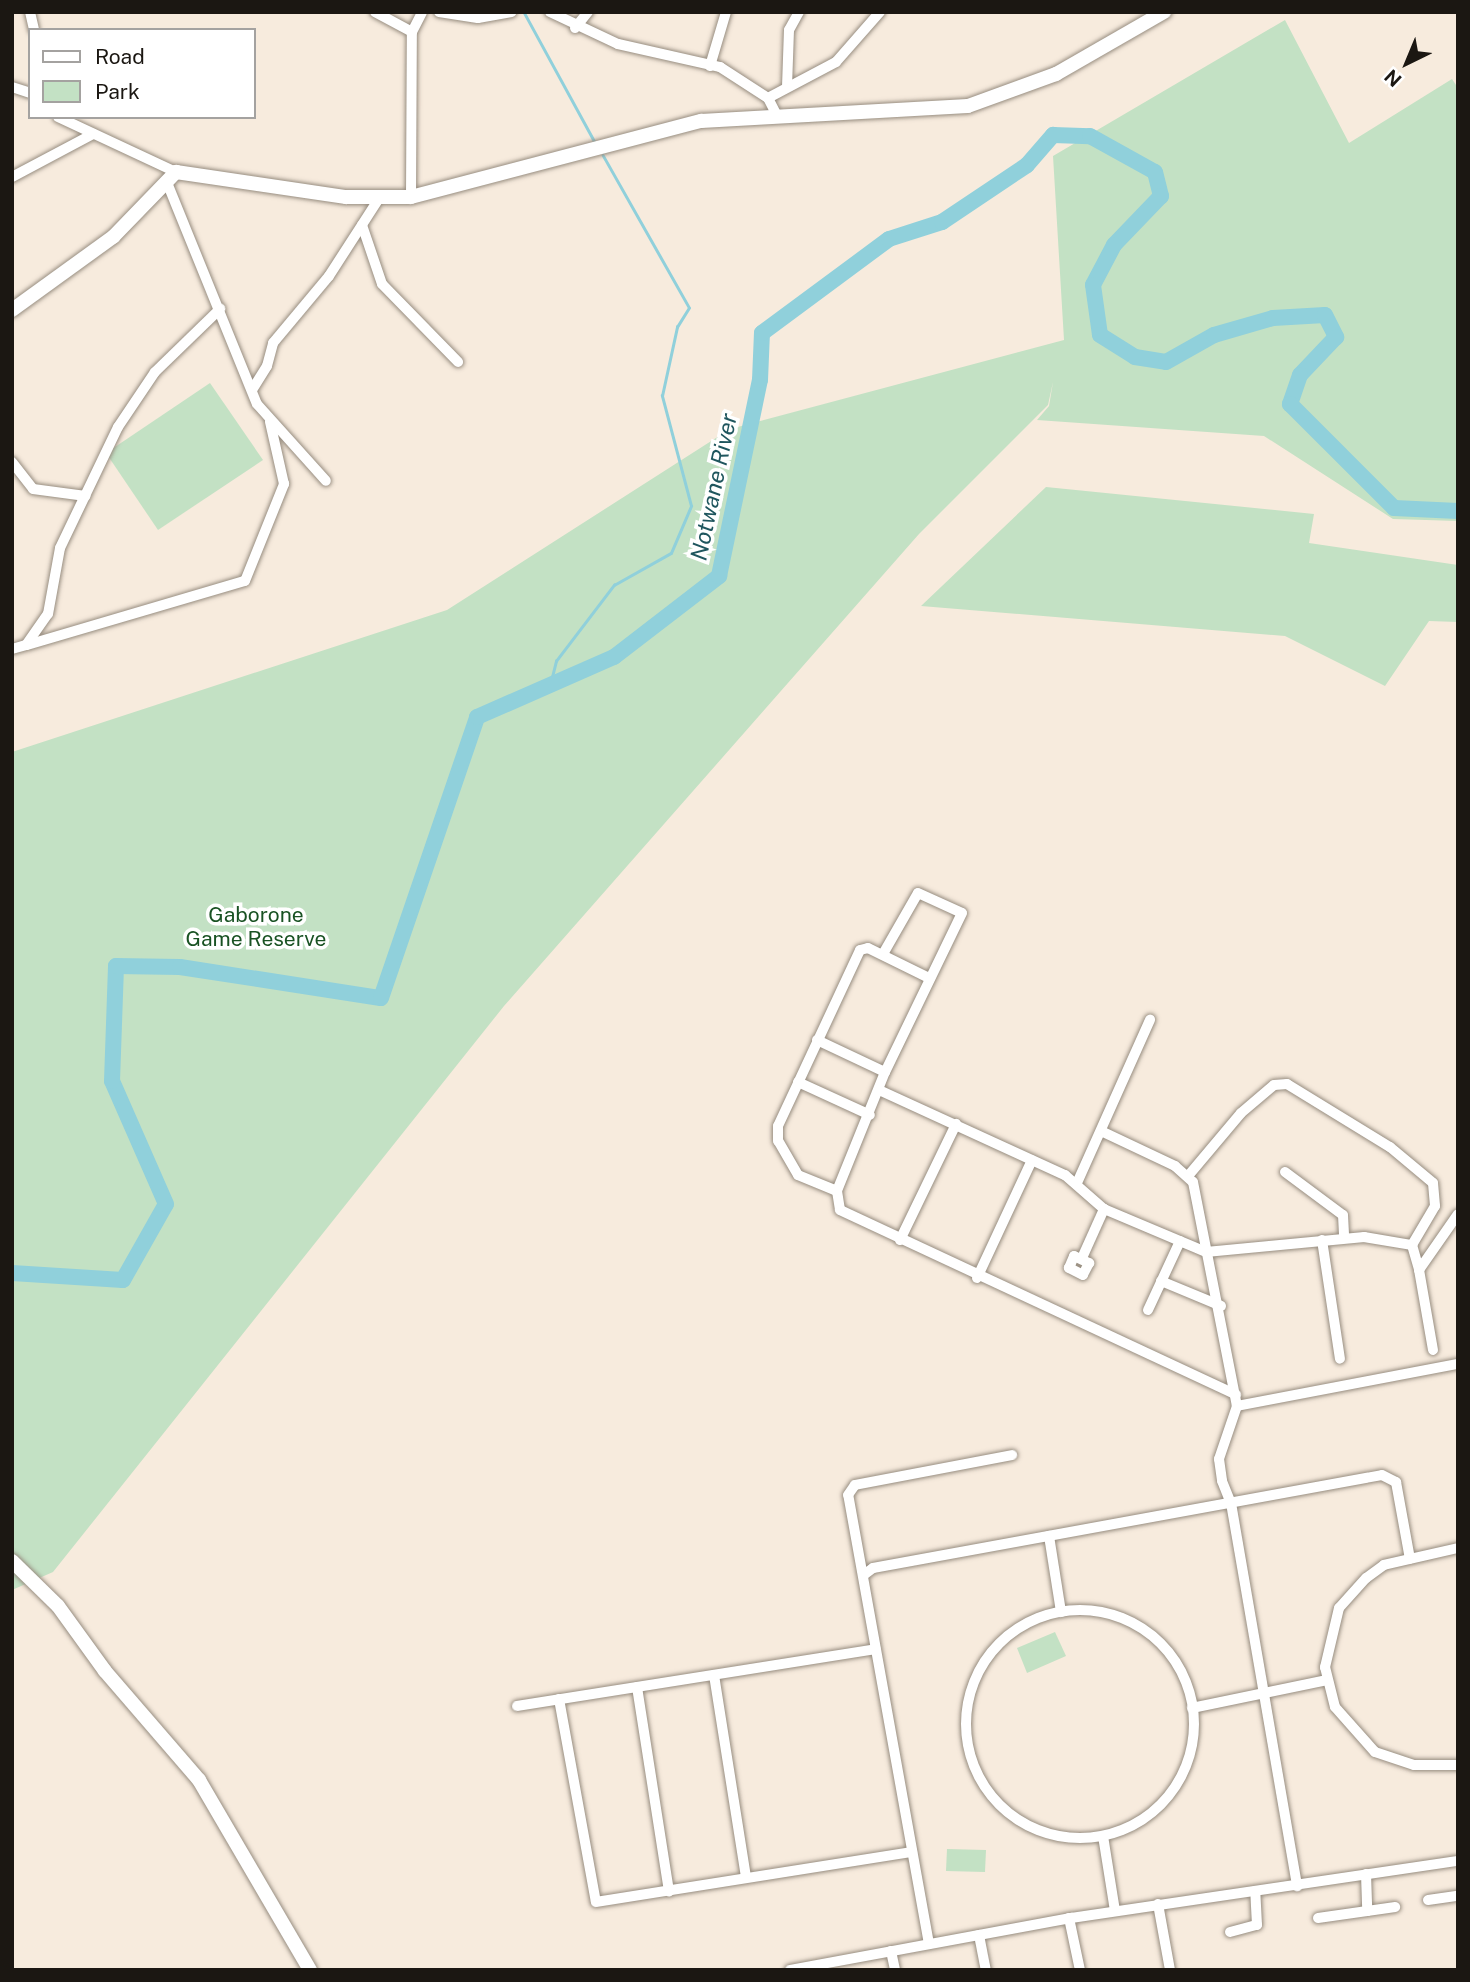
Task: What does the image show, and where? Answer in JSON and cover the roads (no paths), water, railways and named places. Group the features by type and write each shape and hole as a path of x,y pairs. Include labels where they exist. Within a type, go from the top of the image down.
{"street":[{"path":"375,12 412,32"},
{"path":"411,197 412,32 422,12"},
{"path":"439,12 478,18 511,12"},
{"path":"550,12 575,28 618,44 710,66 741,77 768,98 776,114"},
{"path":"575,28 588,12"},
{"path":"710,66 726,12"},
{"path":"787,87 789,30 799,12"},
{"path":"768,98 836,62 880,12"},
{"path":"62,119 172,178 378,200 411,197 701,121 776,114 869,116 968,106 1056,74 1164,12"},
{"path":"12,177 93,134"},
{"path":"172,178 252,390 270,422 326,481"},
{"path":"12,310 113,237 172,178"},
{"path":"252,390 267,366 273,343 378,200"},
{"path":"362,225 382,284 458,362"},
{"path":"26,645 52,602 60,548 104,452 155,372 220,309"},
{"path":"12,649 245,581 284,484 270,422"},
{"path":"12,463 33,489 86,496"},
{"path":"883,954 916,895 925,892 963,915 929,978 886,1072 837,1191 840,1210 1237,1401 1458,1364"},
{"path":"837,1191 802,1180 778,1141 778,1126 860,950 883,954 929,978"},
{"path":"1077,1183 1150,1020"},
{"path":"817,1040 886,1072"},
{"path":"798,1082 870,1115"},
{"path":"1188,1176 1241,1113 1275,1085 1287,1084 1390,1147 1433,1183 1435,1206 1412,1245 1433,1350"},
{"path":"880,1090 1077,1183 1104,1209 1206,1252 1344,1237 1412,1245"},
{"path":"901,1240 956,1124"},
{"path":"1101,1131 1188,1176 1221,1306 1237,1401 1219,1460 1231,1503 1297,1886"},
{"path":"977,1278 1031,1160"},
{"path":"1285,1172 1343,1215 1344,1237"},
{"path":"1082,1258 1104,1209"},
{"path":"1419,1270 1456,1219"},
{"path":"1322,1240 1340,1359"},
{"path":"1148,1310 1180,1241"},
{"path":"1161,1281 1221,1306"},
{"path":"929,1944 875,1649 865,1574 848,1495 855,1485 1012,1455"},
{"path":"865,1574 873,1568 1390,1476 1396,1482 1410,1559"},
{"path":"1049,1536 1061,1612"},
{"path":"1458,1548 1384,1565 1339,1608 1325,1647 1326,1680 1345,1724 1375,1752 1414,1765 1458,1765"},
{"path":"12,1561 58,1606 105,1671 199,1780 310,1970"},
{"path":"1061,1612 1106,1613 1146,1632 1177,1665 1192,1708 1191,1744 1180,1779 1147,1816 1103,1836 1051,1834 1006,1811 975,1769 968,1744 970,1693 994,1648 1036,1619 1061,1612"},
{"path":"517,1706 875,1649"},
{"path":"714,1675 746,1877"},
{"path":"1192,1708 1326,1680"},
{"path":"637,1687 668,1892"},
{"path":"559,1699 596,1902 912,1852"},
{"path":"1103,1836 1115,1911"},
{"path":"790,1970 1069,1918 1458,1861"},
{"path":"1366,1874 1367,1911"},
{"path":"1230,1931 1257,1925 1255,1891"},
{"path":"1428,1900 1458,1896"},
{"path":"1158,1904 1170,1970"},
{"path":"1318,1918 1395,1907"},
{"path":"1069,1918 1080,1970"},
{"path":"979,1935 986,1970"},
{"path":"891,1951 895,1970"}],"waterway":[{"path":"524,12 595,142"},
{"name":"Notwane River","path":"12,1273 123,1280 166,1204 112,1081 116,966 180,967 381,998 477,717 614,657 719,576 760,380 762,333 889,239 942,222 1027,165 1053,135 1090,136 1155,172 1161,196 1114,245 1093,285 1100,335 1135,357 1166,362 1214,335 1273,318 1325,315 1336,337 1300,375 1290,404 1394,508 1458,511"},
{"path":"550,685 556,661 614,585 671,553 691,506 662,396 677,327 689,308 603,156"}],"park label":[{"name":"Gaborone Game Reserve","path":"256,927"}]}
